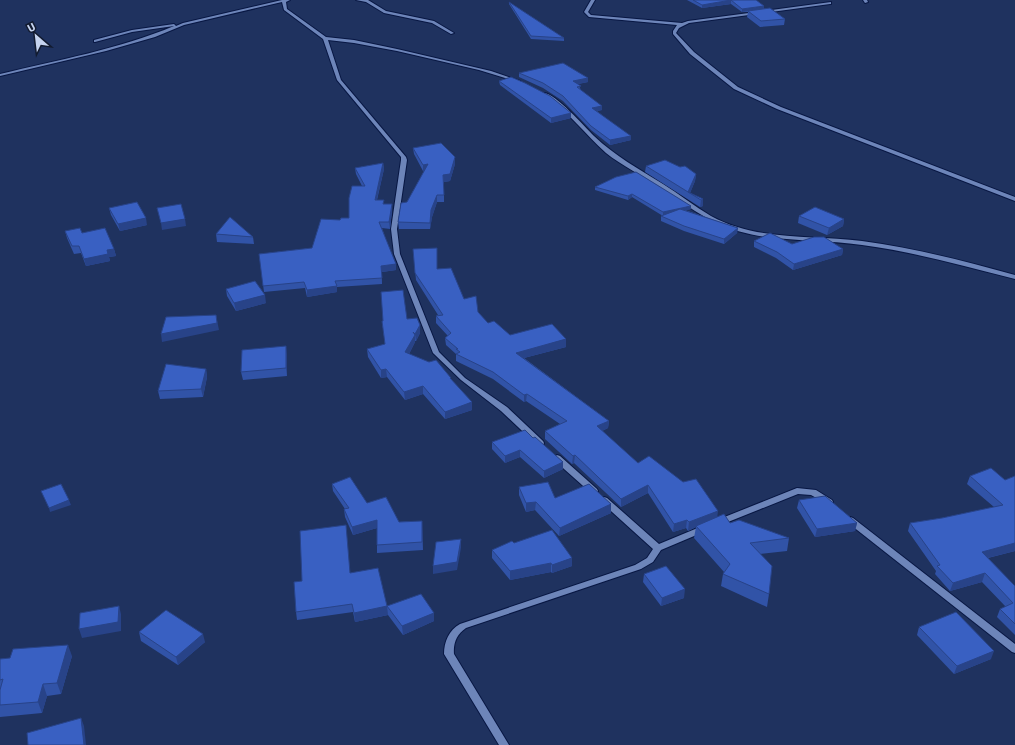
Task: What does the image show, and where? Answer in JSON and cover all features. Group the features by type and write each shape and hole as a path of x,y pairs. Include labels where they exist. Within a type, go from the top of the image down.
{"street":[{"path":"284,0 286,9 325,38 353,41 404,51 494,73 524,84"},
{"path":"95,41 139,30 183,24 288,0"},
{"path":"358,0 369,2 385,12 434,22 452,33"},
{"path":"593,0 586,12 590,16 681,24 830,3"},
{"path":"0,75 118,47 154,36 183,24"},
{"path":"681,24 674,30 674,33 692,54 736,88 786,110 1015,198"},
{"path":"325,38 339,80 403,157 404,160 394,229 397,254 436,353 462,379 504,409 546,448"},
{"path":"540,90 560,104 603,148 629,166 660,184 701,213 732,227 774,236 862,243 928,255 1015,277"},
{"path":"552,454 658,548"},
{"path":"504,745 449,654 449,645 457,630 463,626 638,567 650,560 658,548 797,491 808,491 818,494 1015,649"}],"building":[{"path":"693,0 731,0 702,5"},
{"path":"731,0 756,0 764,6 742,9"},
{"path":"509,2 564,38 531,36"},
{"path":"770,8 785,19 761,21 748,11"},
{"path":"563,63 588,78 573,81 581,86 577,87 602,106 592,108 631,136 610,140 591,126 563,96 543,83 519,73"},
{"path":"511,77 550,96 571,113 551,118 499,81"},
{"path":"441,143 455,157 450,174 443,175 444,195 437,195 431,210 430,223 398,222 401,203 407,202 428,164 423,165 413,148"},
{"path":"665,160 680,167 685,166 696,174 688,192 646,166"},
{"path":"383,163 375,200 384,200 383,204 392,204 389,222 379,222 396,264 381,266 382,278 335,281 337,286 307,290 304,282 263,286 259,254 312,248 321,219 340,220 341,218 349,218 349,198 352,186 365,186 355,168"},
{"path":"636,172 691,206 663,212 632,194 628,196 595,187 616,177"},
{"path":"688,192 703,199 701,200"},
{"path":"137,202 146,218 118,224 109,208"},
{"path":"181,204 185,219 161,223 157,208"},
{"path":"815,207 844,219 829,228 799,216"},
{"path":"680,209 738,228 724,239 684,226 661,216"},
{"path":"230,217 253,237 216,234"},
{"path":"80,228 82,233 105,228 114,249 107,250 108,254 84,259 79,246 72,246 65,231"},
{"path":"770,233 792,244 814,237 824,237 843,249 794,264 777,252 754,241"},
{"path":"437,248 437,269 451,268 464,299 476,296 478,312 488,323 494,321 510,335 552,324 566,339 516,353 609,421 597,426 638,463 649,456 683,482 696,479 718,511 689,522 687,520 674,524 648,485 621,499 575,455 573,456 545,431 567,421 527,394 524,395 493,372 456,354 460,352 456,349 458,349 445,338 451,333 436,316 443,315 415,273 413,249"},
{"path":"255,281 265,295 234,303 226,289"},
{"path":"403,290 407,319 417,318 420,325 415,334 413,332 415,335 405,352 429,362 436,360 472,402 445,412 423,386 404,392 386,369 381,370 367,349 385,344 382,321 381,292"},
{"path":"216,315 217,323 161,334 166,317"},
{"path":"286,346 286,368 241,372 242,350"},
{"path":"166,364 206,369 201,389 158,391"},
{"path":"525,430 563,462 544,471 520,450 505,456 492,442"},
{"path":"991,468 1005,480 1015,476 1015,543 982,552 1015,586 1015,624 1000,609 1013,603 985,573 953,583 937,566 940,565 910,523 1003,505 970,476"},
{"path":"350,477 367,503 386,497 399,522 422,521 422,542 377,545 377,520 352,527 344,509 349,508 332,484"},
{"path":"548,482 555,498 589,484 611,504 560,528 536,502 526,503 519,487"},
{"path":"61,484 69,500 49,508 41,491"},
{"path":"825,496 857,523 817,529 799,500"},
{"path":"724,514 730,523 739,520 789,538 750,543 772,566 769,594 723,574 730,564 696,526"},
{"path":"346,525 350,573 378,568 387,606 354,613 352,604 296,612 294,582 302,581 300,531"},
{"path":"552,530 572,558 552,565 551,563 510,571 492,550 512,541 514,543"},
{"path":"461,539 457,562 433,566 436,542"},
{"path":"666,566 685,589 662,598 644,574"},
{"path":"421,594 434,613 402,626 387,606"},
{"path":"119,606 118,622 79,629 80,613"},
{"path":"166,610 203,634 176,657 139,632"},
{"path":"956,612 994,651 957,666 919,627"},
{"path":"68,645 57,683 43,684 38,702 0,705 0,690 3,679 0,680 0,659 10,658 13,649"},
{"path":"81,718 84,745 28,745 27,733"}]}
